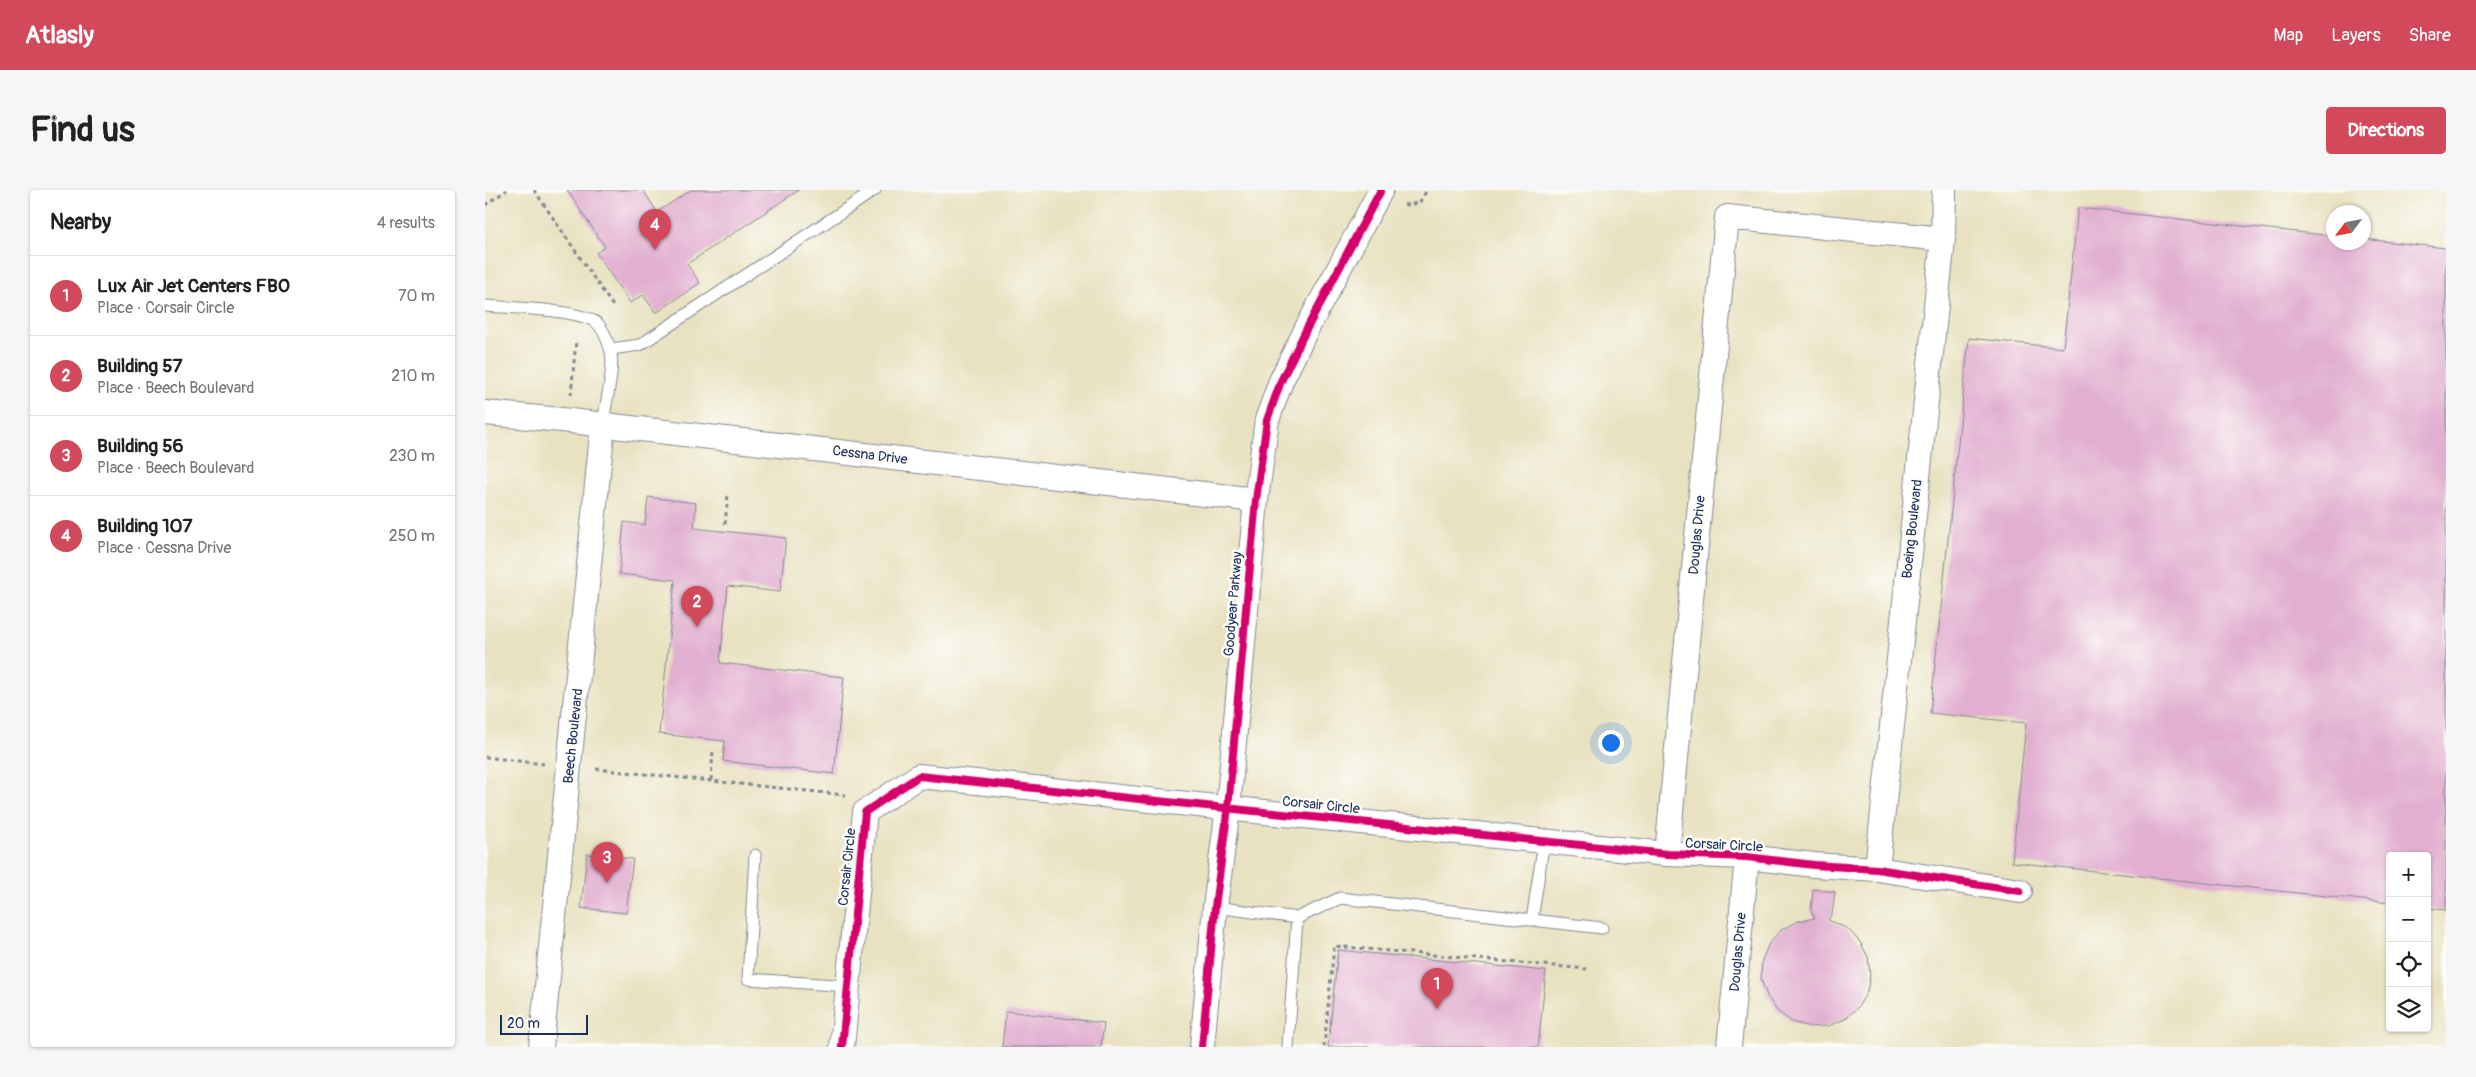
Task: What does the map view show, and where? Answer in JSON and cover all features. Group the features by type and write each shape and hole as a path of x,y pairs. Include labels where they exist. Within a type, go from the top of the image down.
{"street":[{"name":"Goodyear Parkway","path":"1202,1047 1215,906 1228,808 1255,500 1267,420 1281,381 1381,190"},
{"name":"Boeing Boulevard","path":"1877,868 1943,239 1944,190"},
{"name":"Douglas Drive","path":"1667,854 1727,217 1943,239"},
{"name":"Cessna Drive","path":"485,413 603,424 1255,500"},
{"name":"Beech Boulevard","path":"541,1047 603,424"},
{"name":"Corsair Circle","path":"842,1047 865,812 919,776 1667,854 1747,857 1814,865 1877,868 2020,892"},
{"name":"Douglas Drive","path":"1729,1047 1747,857"}],"lane":[{"path":"611,349 640,345 875,190"},
{"path":"485,306 582,316 598,324 611,349 611,368 603,424"},
{"path":"1532,920 1544,841"},
{"path":"755,855 748,979 848,986"},
{"path":"1215,906 1297,918 1340,898 1601,928"},
{"path":"1287,1047 1297,918"}],"path":[{"path":"485,205 507,190"},
{"path":"534,190 620,316"},
{"path":"1400,206 1419,203 1427,190"},
{"path":"571,404 576,341"},
{"path":"725,524 728,494"},
{"path":"711,780 713,751"},
{"path":"485,757 549,764"},
{"path":"590,769 711,780 849,796"},
{"path":"1324,1047 1334,946 1587,969"}],"building":[{"path":"567,190 643,190 657,212 691,190 799,190 687,264 700,283 656,313 643,295 630,303 596,253 605,247"},
{"path":"2078,208 2326,235 2326,250 2371,250 2371,240 2446,248 2446,910 2431,908 2431,852 2386,852 2386,903 2012,862 2026,723 1930,713 1969,338 2063,348"},
{"path":"648,497 696,503 694,528 786,538 780,592 728,586 720,663 844,677 834,774 723,761 725,741 659,734 675,580 619,574 624,522 645,525"},
{"path":"587,854 633,859 626,913 581,908"},
{"path":"1813,889 1835,892 1832,914 1828,920 1848,929 1860,942 1868,957 1870,975 1867,992 1858,1007 1845,1019 1828,1026 1810,1027 1792,1022 1777,1011 1767,996 1761,979 1762,960 1769,943 1781,930 1798,921 1815,918 1811,911"},
{"path":"1338,950 1546,971 1538,1047 1328,1047"},
{"path":"1006,1011 1104,1023 1101,1047 1002,1047"}],"cycle path":[{"path":"1202,1047 1215,907 1228,808 1256,500 1267,420 1281,381 1306,330 1381,190"},
{"path":"842,1047 865,812 919,776 1667,854 1747,857 1814,865 1877,869 2020,891"}],"place":[{"name":"Building 107","path":"655,250"},
{"name":"Building 57","path":"697,627"},
{"name":"Building 56","path":"607,883"},
{"name":"Lux Air Jet Centers FBO","path":"1437,1009"}]}
